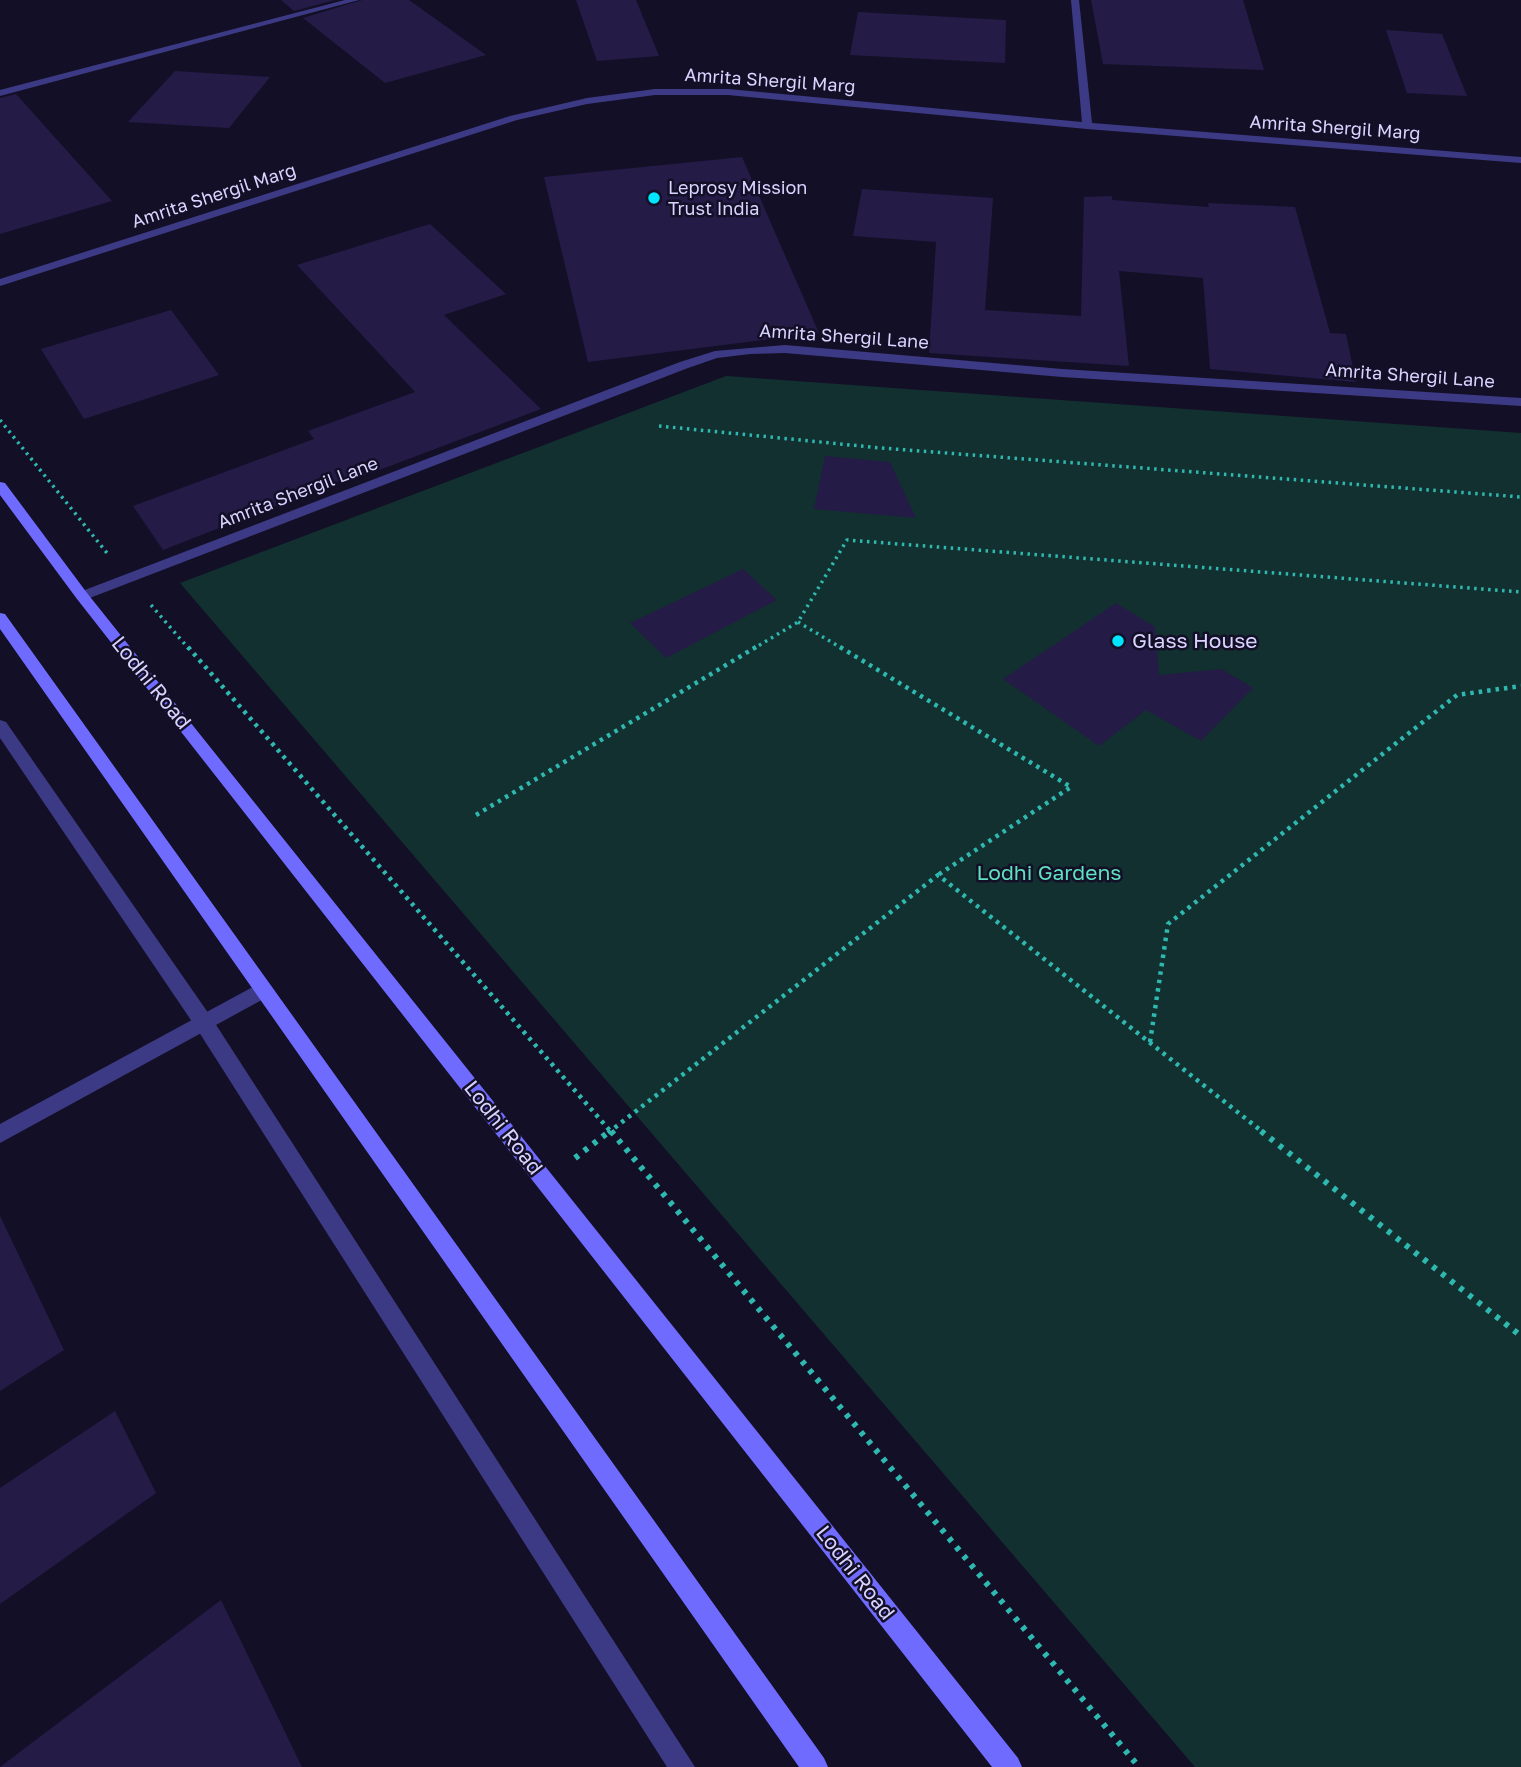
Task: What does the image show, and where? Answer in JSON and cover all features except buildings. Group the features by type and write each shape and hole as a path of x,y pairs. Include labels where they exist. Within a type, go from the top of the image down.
{"main road":[{"name":"Lodhi Road","path":"0,486 82,596 1009,1767"},
{"path":"0,618 815,1767"}],"street":[{"path":"0,93 355,0"},
{"path":"1075,0 1087,126"},
{"name":"Amrita Shergil Marg","path":"0,283 514,118 587,101 655,92 728,92 1087,126 1521,160"},
{"name":"Amrita Shergil Lane","path":"82,596 684,365 715,355 750,350 785,349 1062,373 1521,402"},
{"path":"0,726 204,1023 682,1767"},
{"path":"0,1134 262,990"}],"path":[{"path":"0,420 128,579 610,1130 1139,1767"},
{"path":"659,426 881,448 1521,497"},
{"path":"476,815 798,622 847,540 1521,592"},
{"path":"545,1182 938,875 1071,787 798,622"},
{"path":"1150,1043 1168,924 1457,695 1521,686"},
{"path":"938,875 1521,1336"}],"green space":[{"name":"Lodhi Gardens","path":"726,376 1521,433 1521,1767 1195,1767 180,583"}],"place":[{"name":"Leprosy Mission Trust India","path":"654,198"},
{"name":"Glass House","path":"1118,641"}]}
